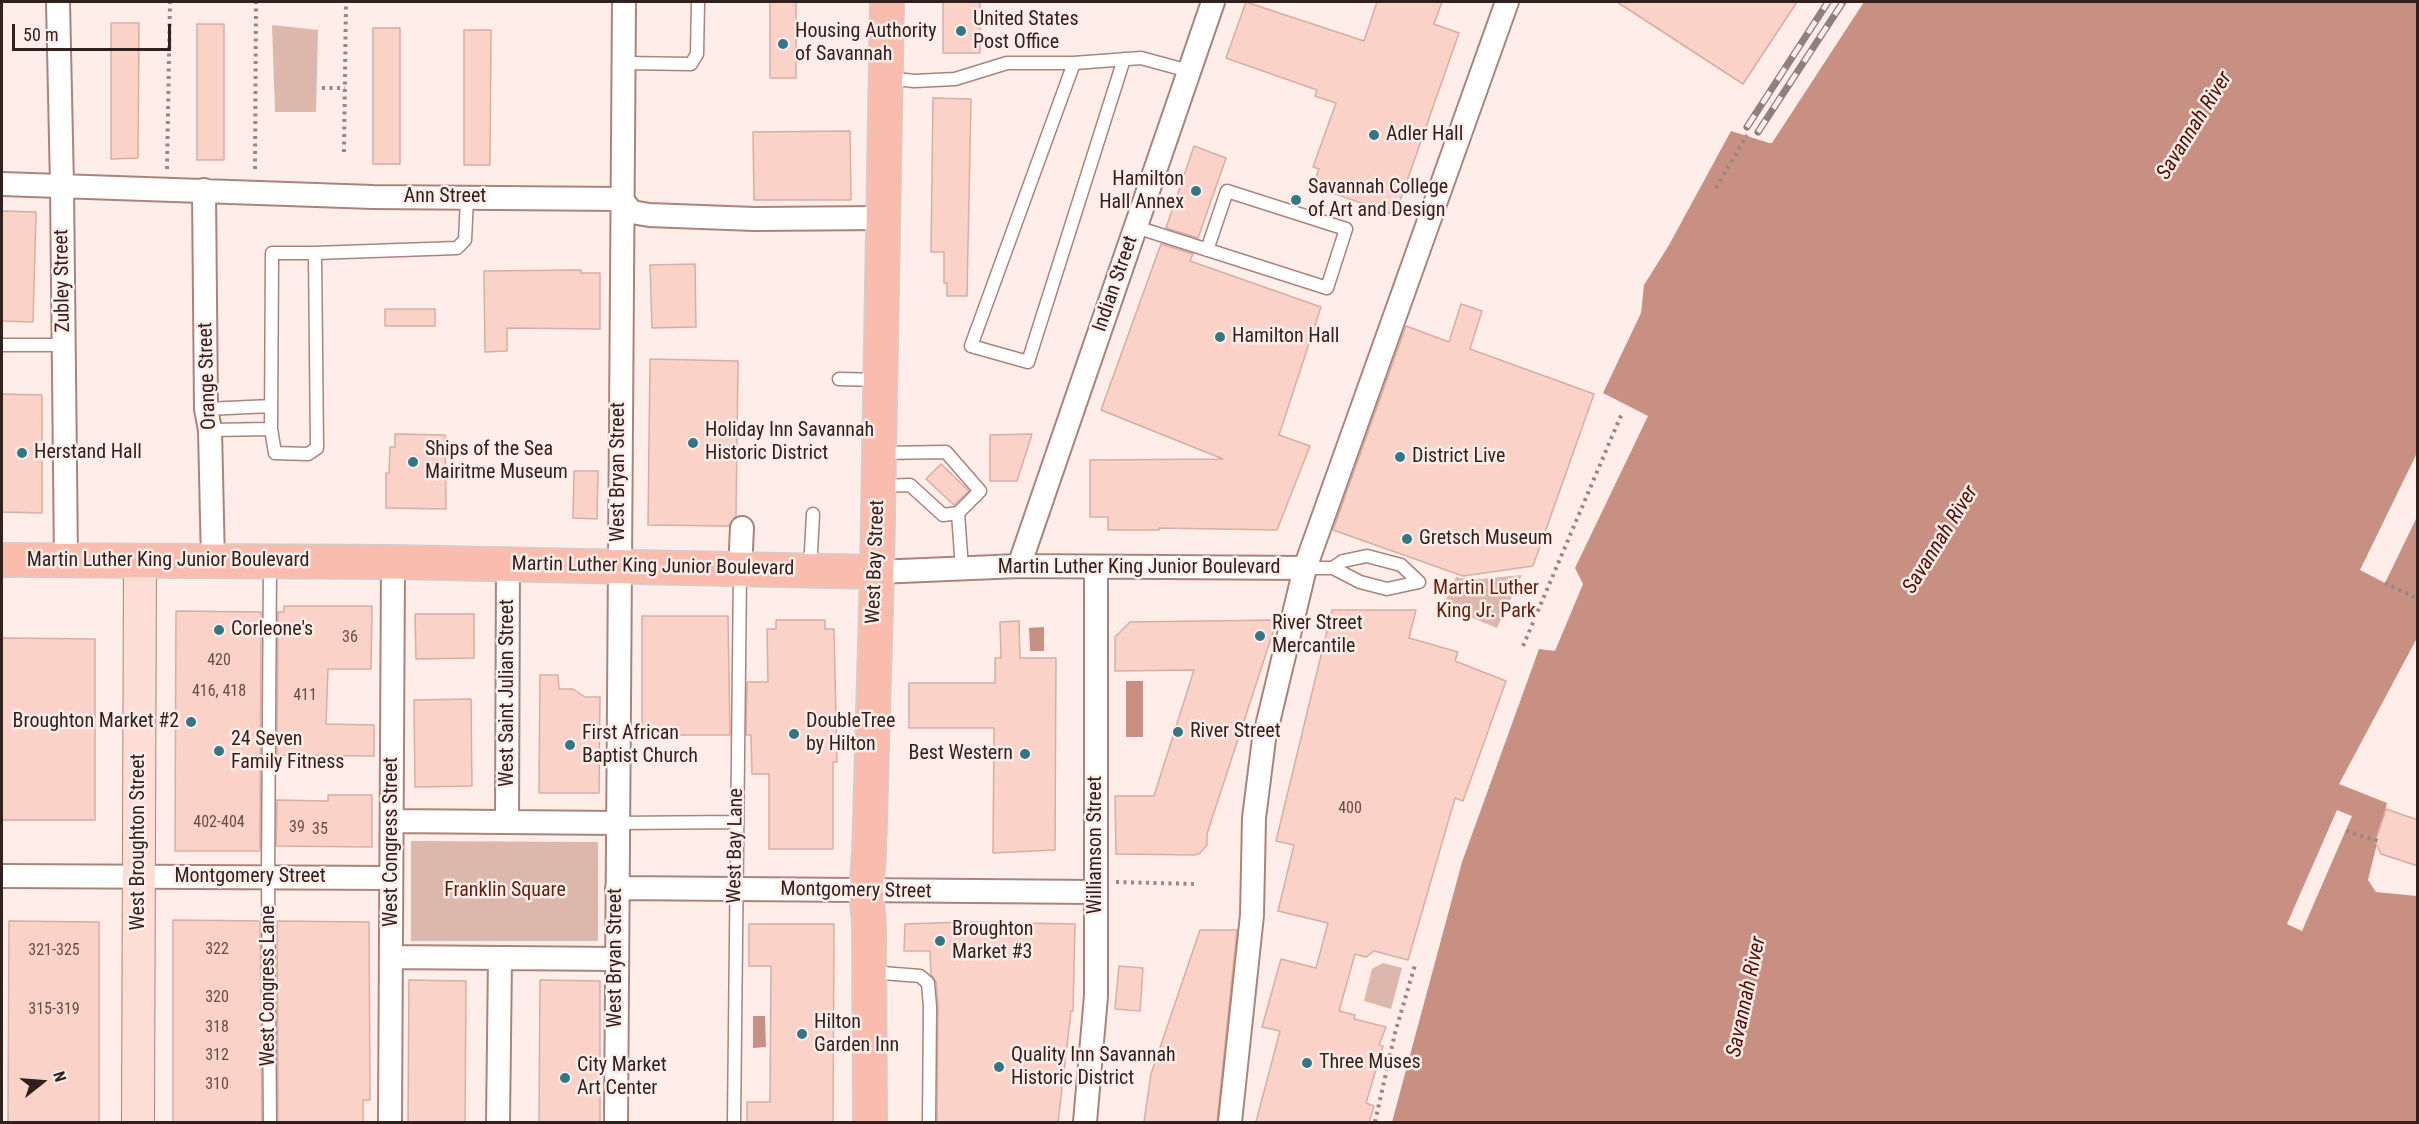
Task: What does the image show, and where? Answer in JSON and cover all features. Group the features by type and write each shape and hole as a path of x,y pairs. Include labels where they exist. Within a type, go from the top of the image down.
{"main road":[{"name":"West Bay Street","path":"870,1122 866,891 877,572 887,2"},
{"name":"Martin Luther King Junior Boulevard","path":"2,560 393,562 877,572"}],"street":[{"name":"Zubley Street","path":"58,2 66,561"},
{"name":"West Bryan Street","path":"616,1122 624,2"},
{"name":"Indian Street","path":"1019,566 1213,2"},
{"path":"1230,1122 1252,915 1254,818 1264,739 1305,568 1507,2"},
{"name":"Ann Street","path":"2,184 373,197 621,199"},
{"name":"Orange Street","path":"204,190 213,561"},
{"path":"621,199 632,212 649,214 754,219 883,218"},
{"path":"740,569 742,528"},
{"name":"West Broughton Street","path":"138,1122 140,561"},
{"name":"West Congress Street","path":"390,1122 393,562"},
{"name":"West Saint Julian Street","path":"507,822 508,564"},
{"name":"Martin Luther King Junior Boulevard","path":"877,572 1019,566 1305,568"},
{"name":"Williamson Street","path":"1085,1122 1096,996 1100,887 1096,567"},
{"path":"392,821 617,823"},
{"name":"Montgomery Street","path":"2,876 391,878"},
{"name":"Montgomery Street","path":"617,888 866,891 1100,887"},
{"path":"391,957 616,958"},
{"path":"498,1122 500,958"}],"lane":[{"path":"623,63 691,64 697,54 698,2"},
{"path":"885,77 914,81 955,79 1006,63 1074,63 1141,58 1189,71"},
{"path":"1074,63 971,346 1028,362 1124,59"},
{"path":"1136,227 1207,250 1327,288 1346,229 1227,191 1207,250"},
{"path":"315,253 317,448 308,454 275,453 271,429 272,253 457,248 465,240 467,198"},
{"path":"2,345 64,345"},
{"path":"839,379 880,380"},
{"path":"208,420 271,406"},
{"path":"208,420 271,429"},
{"path":"879,453 946,452 980,490 958,513 942,515 910,486 879,486"},
{"path":"958,513 962,569"},
{"path":"810,570 813,514"},
{"path":"1305,568 1333,568 1360,582 1387,589 1419,582 1401,565 1367,556 1343,561 1333,568"},
{"name":"West Congress Lane","path":"270,562 268,877 270,1122"},
{"name":"West Bay Lane","path":"734,1122 740,569"},
{"path":"617,823 736,822"},
{"path":"869,972 920,976 927,982 930,1007 929,1122"}],"path":[{"path":"167,172 170,2"},
{"path":"255,169 256,2"},
{"path":"344,152 346,2"},
{"path":"322,88 345,88"},
{"path":"1716,188 1747,135"},
{"path":"1524,646 1622,413"},
{"path":"2385,583 2418,599"},
{"path":"2346,831 2378,841"},
{"path":"1100,887 1196,884"},
{"path":"1375,1122 1395,1033 1415,965"}],"green space":[{"path":"272,25 318,30 316,112 275,112"},
{"name":"Martin Luther King Jr. Park","path":"1522,575 1497,628 1443,606 1456,577 1470,580"},
{"name":"Franklin Square","path":"411,841 598,842 598,941 411,941"},
{"path":"1383,963 1402,968 1391,1009 1364,1001 1372,969"}],"water":[{"name":"Savannah River","path":"1864,2 2417,2 2417,638 2339,784 2387,803 2368,880 2376,892 2417,896 2417,1122 1392,1122 1462,862 1539,649 1555,651 1583,584 1575,568 1648,416 1603,393 1641,313 1644,285 1669,245 1731,131 1772,143"},
{"path":"1044,627 1044,651 1030,651 1029,628"},
{"path":"1126,681 1143,681 1143,737 1126,737"},
{"path":"753,1016 765,1016 766,1047 753,1048"}],"pier":[{"path":"2417,453 2417,517 2385,583 2360,570"},
{"path":"2337,810 2352,816 2302,931 2287,924"}],"building":[{"name":"Housing Authority of Savannah","path":"770,2 796,2 796,78 770,78"},
{"name":"United States Post Office","path":"943,2 980,2 980,53 943,53"},
{"name":"Adler Hall","path":"1246,2 1364,41 1377,2 1442,2 1434,24 1459,33 1395,215 1313,186 1319,169 1313,167 1336,103 1315,96 1317,90 1226,58"},
{"path":"1617,2 1797,2 1743,84"},
{"path":"111,23 139,23 138,158 111,159"},
{"path":"197,24 224,24 224,160 197,160"},
{"path":"373,28 400,28 400,164 373,164"},
{"path":"464,30 491,30 490,165 464,165"},
{"path":"933,98 971,99 967,296 947,296 947,283 944,283 944,252 931,252"},
{"path":"850,131 851,200 754,200 753,132"},
{"name":"Hamilton Hall Annex","path":"1194,146 1226,158 1198,238 1166,228"},
{"path":"2,211 36,212 33,322 2,321"},
{"path":"1161,244 1193,254 1190,261 1321,307 1279,435 1310,446 1277,530 1159,528 1159,530 1108,530 1108,517 1090,517 1090,460 1223,459 1101,410"},
{"path":"695,264 696,327 652,328 650,265"},
{"path":"581,270 581,273 600,273 600,329 507,328 507,351 485,352 484,271"},
{"name":"District Live","path":"1461,304 1482,311 1470,349 1594,394 1533,566 1463,576 1333,530 1406,326 1449,342"},
{"path":"385,309 435,309 435,326 385,326"},
{"name":"Holiday Inn Savannah Historic District","path":"650,359 738,361 736,516 729,526 648,525"},
{"name":"Herstand Hall","path":"2,394 42,395 42,513 2,512"},
{"name":"Ships of the Sea Mairitme Museum","path":"395,434 445,435 446,509 386,508 386,473 389,473 390,447 395,447"},
{"path":"1032,434 1017,481 990,481 990,435"},
{"path":"941,464 969,491 954,505 926,479"},
{"path":"574,471 598,471 597,519 573,518"},
{"path":"284,606 372,606 371,669 328,669 326,724 374,725 374,756 277,755 278,612 284,612"},
{"path":"1332,610 1416,610 1409,638 1458,652 1455,661 1506,681 1463,801 1455,798 1408,960 1374,951 1366,957 1355,954 1339,1011 1355,1015 1354,1019 1386,1027 1379,1045 1383,1046 1366,1103 1374,1106 1369,1122 1256,1122 1280,1031 1262,1027 1281,959 1316,968 1328,923 1278,911 1294,845 1276,841"},
{"path":"176,611 261,612 260,851 175,851"},
{"path":"415,614 474,614 474,658 416,659"},
{"path":"642,616 728,616 730,735 642,735"},
{"name":"DoubleTree by Hilton","path":"776,620 825,620 825,629 834,629 837,762 833,762 833,849 769,849 769,774 752,774 751,735 746,735 747,682 768,682 767,629 776,629"},
{"path":"1277,620 1207,834 1207,845 1195,855 1116,854 1115,796 1154,796 1194,670 1115,671 1115,637 1130,622"},
{"name":"Best Western","path":"1019,621 1020,658 1056,658 1055,850 993,853 994,728 909,728 909,683 995,683 995,658 1001,658 1000,622"},
{"path":"2,638 95,639 95,820 2,820"},
{"name":"First African Baptist Church","path":"540,675 558,675 559,689 573,689 585,697 600,697 599,793 539,793"},
{"path":"471,699 472,786 415,787 414,700"},
{"path":"328,795 372,795 372,847 276,846 277,800 328,801"},
{"path":"2386,809 2418,820 2418,866 2381,854 2375,842"},
{"path":"173,920 260,921 262,1122 173,1122"},
{"path":"9,921 99,922 99,1122 8,1122"},
{"path":"277,921 369,922 370,1100 363,1100 363,1122 278,1122"},
{"name":"Quality Inn Savannah Historic District","path":"967,922 1075,924 1073,1011 1071,1011 1058,1122 937,1122 938,1007 936,982 931,974 930,951 904,951 905,924"},
{"name":"Hilton Garden Inn","path":"749,924 834,924 833,1122 747,1122 747,1102 770,1102 771,966 749,966"},
{"path":"1200,930 1237,930 1217,1122 1144,1122 1151,1074"},
{"path":"1119,966 1143,968 1140,1011 1115,1009"},
{"path":"409,980 466,981 465,1122 408,1122"},
{"path":"540,980 600,981 600,1122 539,1122"}],"railway":[{"path":"1747,127 1828,2"},
{"path":"1758,132 1843,2"}],"place":[{"name":"United States Post Office","path":"961,31"},
{"name":"Housing Authority of Savannah","path":"783,44"},
{"name":"Adler Hall","path":"1374,135"},
{"name":"Hamilton Hall Annex","path":"1196,191"},
{"name":"Savannah College of Art and Design","path":"1296,200"},
{"name":"Hamilton Hall","path":"1220,337"},
{"name":"Holiday Inn Savannah Historic District","path":"693,443"},
{"name":"Herstand Hall","path":"22,453"},
{"name":"District Live","path":"1400,457"},
{"name":"Ships of the Sea Mairitme Museum","path":"413,462"},
{"name":"Gretsch Museum","path":"1407,539"},
{"name":"Corleone's","path":"219,630"},
{"name":"River Street Mercantile","path":"1260,636"},
{"name":"Broughton Market #2","path":"191,722"},
{"name":"River Street","path":"1178,732"},
{"name":"DoubleTree by Hilton","path":"794,734"},
{"name":"First African Baptist Church","path":"570,745"},
{"name":"24 Seven Family Fitness","path":"219,751"},
{"name":"Best Western","path":"1025,754"},
{"name":"Broughton Market #3","path":"940,941"},
{"name":"Hilton Garden Inn","path":"802,1034"},
{"name":"Three Muses","path":"1307,1063"},
{"name":"Quality Inn Savannah Historic District","path":"999,1067"},
{"name":"City Market Art Center","path":"565,1078"}]}
